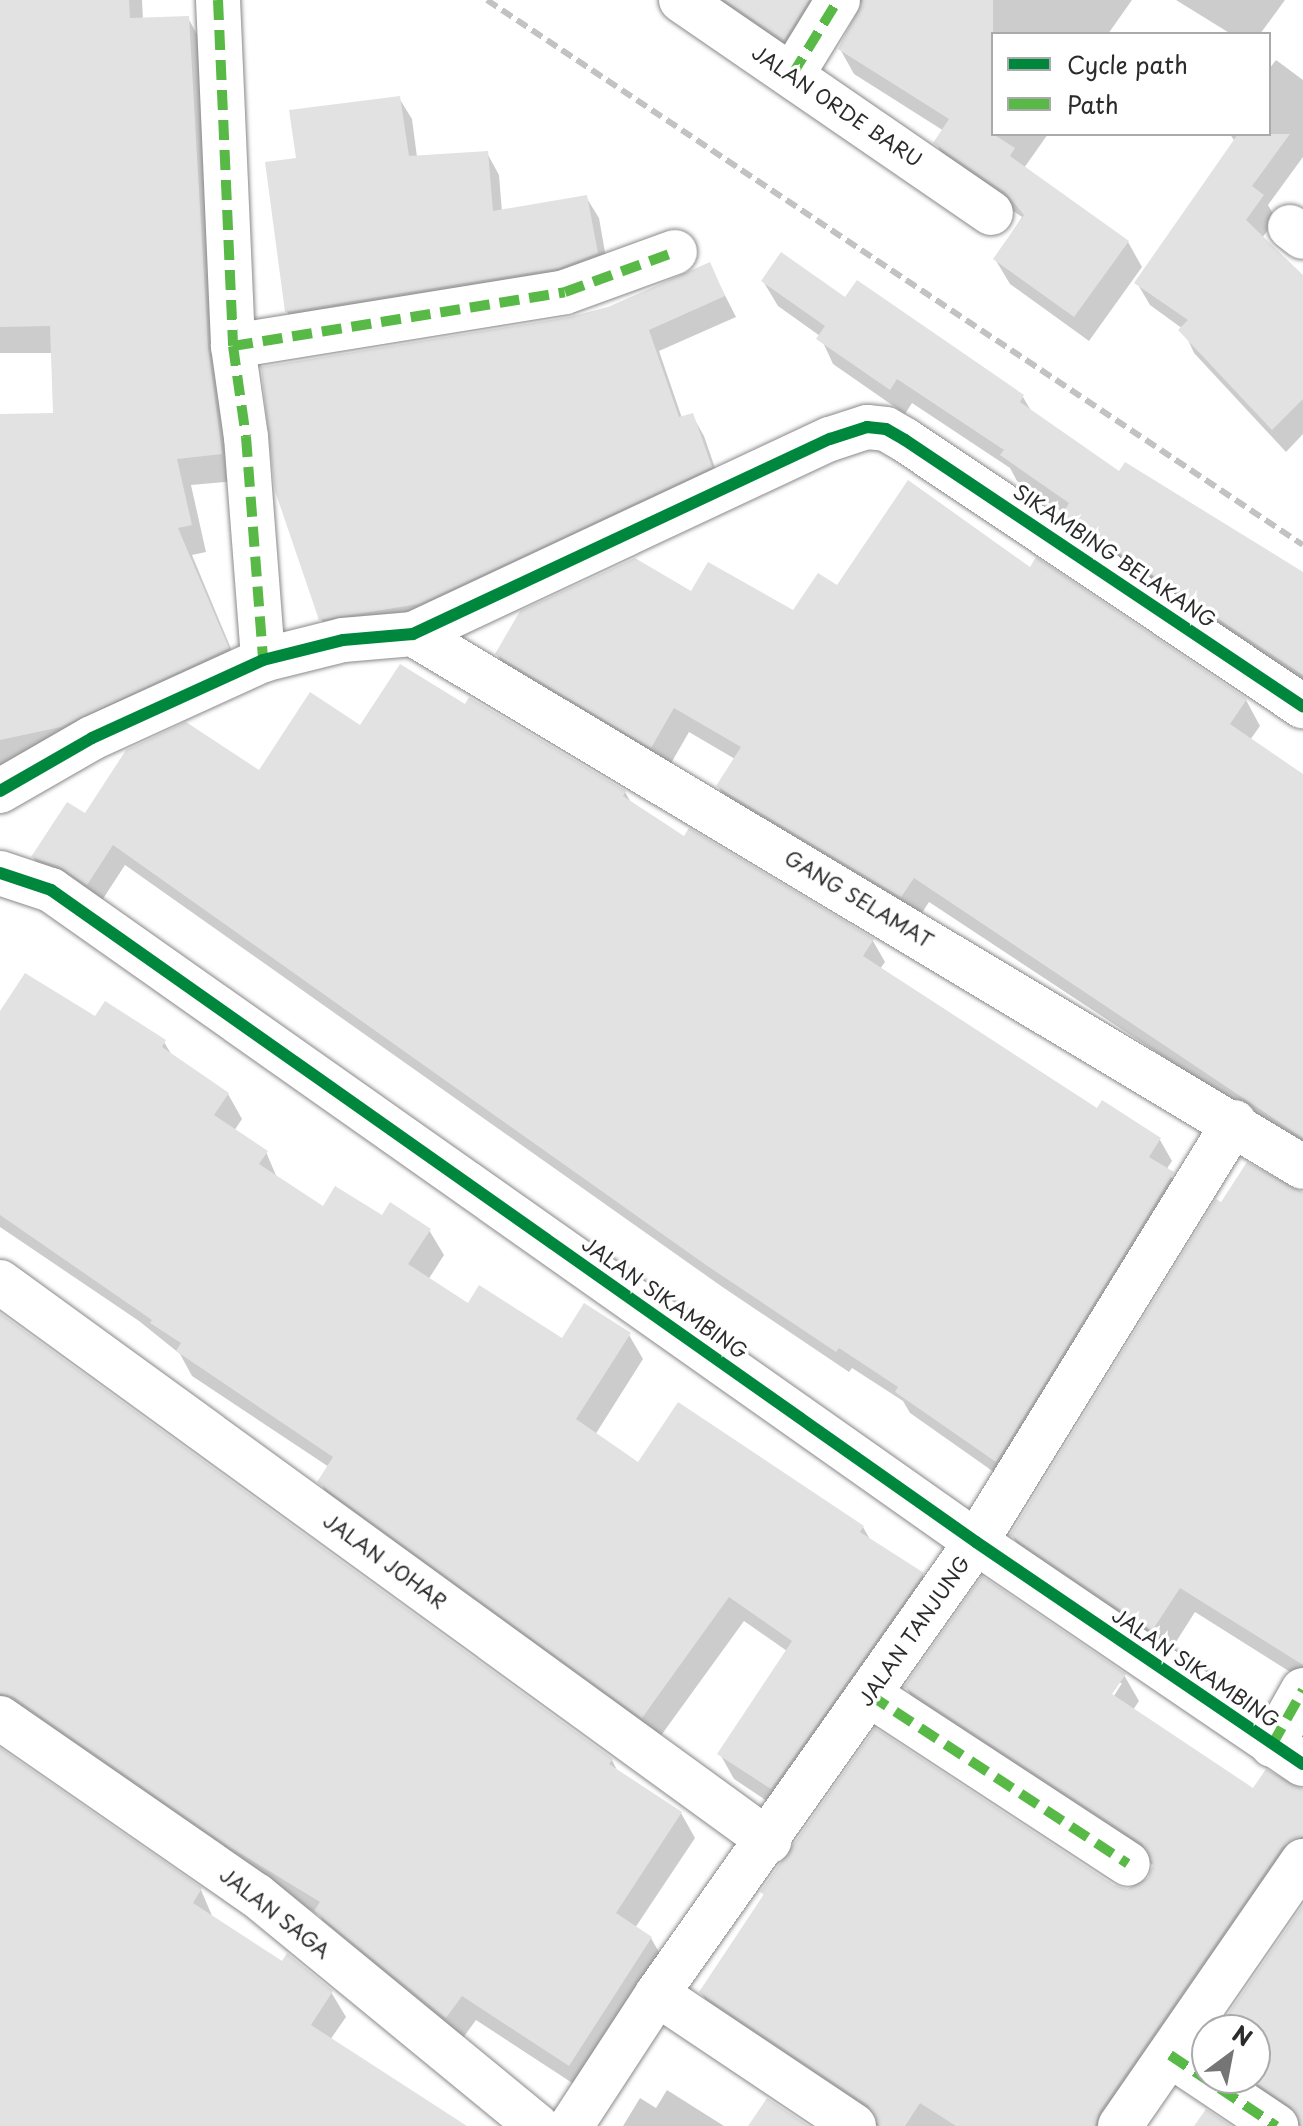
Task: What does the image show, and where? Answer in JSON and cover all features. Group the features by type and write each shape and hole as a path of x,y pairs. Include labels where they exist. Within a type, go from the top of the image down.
{"street":[{"path":"218,0 233,346 246,437 263,660"},
{"name":"JALAN ORDE BARU","path":"681,0 991,213"},
{"path":"792,75 838,0"},
{"path":"233,346 565,292 675,252"},
{"name":"SIKAMBING BELAKANG","path":"413,634 849,430 886,429 1303,706"},
{"path":"0,791 92,738 263,660 343,640 413,634"},
{"name":"GANG SELAMAT","path":"413,634 1234,1122 1303,1167"},
{"name":"JALAN SIKAMBING","path":"0,873 51,890 976,1542 1288,1754"},
{"name":"JALAN TANJUNG","path":"571,2126 657,1994 769,1841 976,1542 1234,1122"},
{"name":"JALAN JOHAR","path":"0,1282 769,1841"},
{"path":"1288,1754 1303,1690"},
{"path":"870,1695 1128,1864"},
{"name":"JALAN SAGA","path":"0,1718 256,1895 537,2126"},
{"path":"1120,2126 1303,1861"},
{"path":"657,1994 854,2126"},
{"path":"1170,2055 1276,2126"}],"building":[{"path":"0,0 129,0 130,18 189,16 208,347 222,454 177,459 192,525 178,528 229,648 61,727 0,740 0,414 53,413 50,326 0,327"},
{"path":"725,0 809,0 784,40"},
{"path":"863,0 993,0 991,136 1015,148 1010,156 1129,241 1074,317 993,259 1024,215 1005,192 933,143 949,119 838,49"},
{"path":"400,96 409,156 488,151 493,211 587,195 598,253 559,268 285,312 265,162 296,158 289,110"},
{"path":"1290,134 1252,186 1264,195 1246,220 1303,275 1303,399 1272,430 1178,330 1188,320 1134,283 1237,136"},
{"path":"781,252 845,297 857,280 1024,395 1020,402 1119,471 1125,462 1303,572 1303,675 1062,515 1069,503 1000,455 1004,450 897,379 890,390 816,339 825,326 761,281"},
{"path":"710,262 725,296 649,330 679,417 693,413 712,467 419,604 319,620 275,491 261,367 569,317 608,307"},
{"path":"908,480 1030,567 1036,557 1247,699 1230,724 1303,774 1303,1138 914,878 901,897 716,786 741,747 674,708 651,748 495,654 520,611 635,558 691,591 708,562 793,610 818,573 837,585"},
{"path":"400,664 465,704 469,697 626,791 623,796 684,836 689,828 874,939 863,956 1097,1108 1102,1100 1161,1138 1149,1157 1174,1172 996,1462 895,1392 898,1387 839,1348 836,1352 706,1265 113,845 87,885 59,866 31,857 67,802 85,813 126,750 186,722 259,770 310,692 360,725"},
{"path":"25,973 95,1016 105,1001 166,1040 162,1047 229,1093 214,1115 268,1151 259,1164 323,1206 335,1186 382,1215 390,1202 431,1229 408,1264 468,1303 479,1285 562,1338 584,1303 631,1333 576,1419 638,1462 678,1402 864,1526 860,1532 924,1573 771,1789 717,1754 792,1641 729,1597 642,1718 317,1482 333,1457 176,1351 181,1343 150,1323 152,1320 0,1215 0,1011"},
{"path":"1247,1162 1303,1192 1303,1665 1180,1588 1152,1631 1010,1535 1216,1199 1221,1202"},
{"path":"0,1313 613,1759 609,1764 682,1812 616,1913 652,1937 569,2066 462,1996 446,2018 314,1911 320,1902 230,1847 14,1697 0,1693"},
{"path":"982,1576 1126,1674 1112,1694 1253,1788 1266,1769 1303,1789 1303,1836 1282,1847 1099,2112 1095,2126 956,2126 920,2103 905,2126 879,2126 868,2105 699,1992 764,1894 760,1892 875,1728 1114,1885 1127,1889 1148,1878 1153,1865 1142,1843 904,1687"},
{"path":"0,1748 202,1888 193,1903 282,1961 287,1953 333,1991 311,2025 467,2126 0,2126"},
{"path":"1303,1905 1303,2126 1290,2106 1271,2093 1271,2014 1228,2014"},
{"path":"767,2098 809,2126 748,2126"},
{"path":"1206,2109 1231,2126 1194,2126"}],"railway":[{"path":"487,0 1303,545"}],"marked path":[{"path":"218,0 233,346 246,437 263,660"},
{"path":"792,75 838,0"},
{"path":"233,346 565,292 675,252"},
{"path":"1272,1745 1303,1690"},
{"path":"870,1695 1128,1864"},
{"path":"1170,2055 1276,2126"}],"cycle path":[{"path":"0,791 92,738 263,660 343,640 413,634 830,439 867,427 886,429 905,440 1303,706"},
{"path":"0,873 51,890 976,1542 1303,1764"}]}
